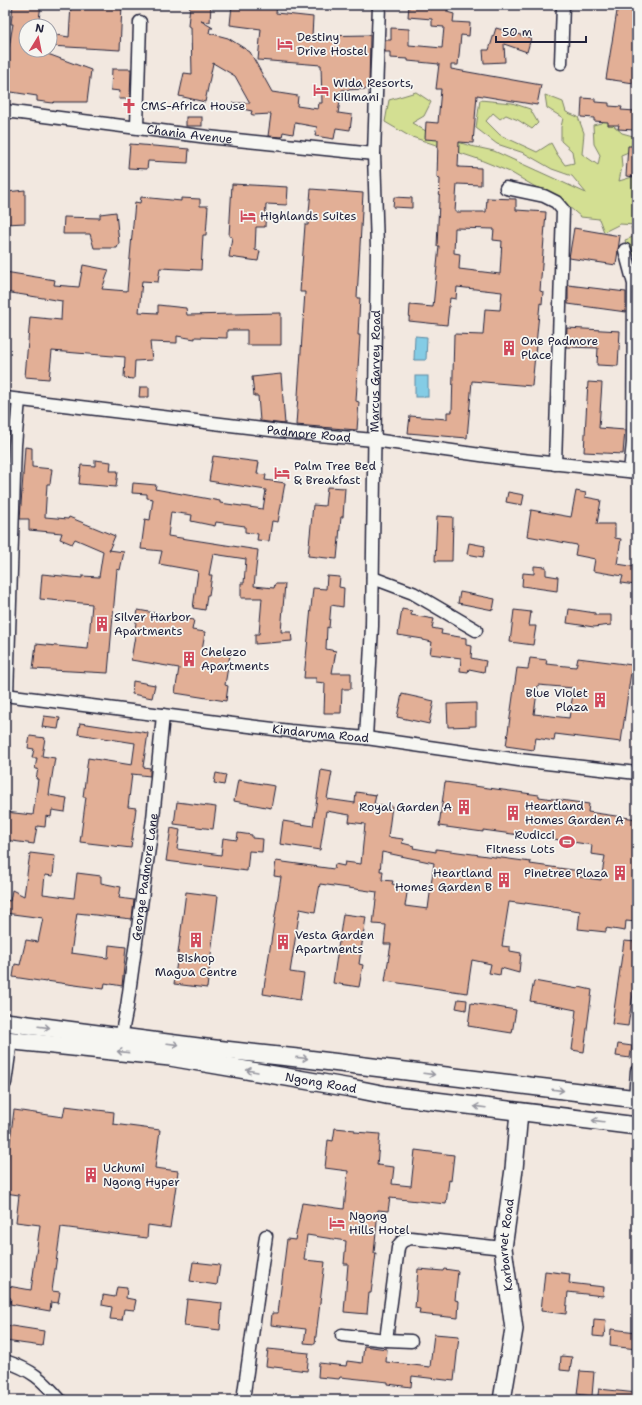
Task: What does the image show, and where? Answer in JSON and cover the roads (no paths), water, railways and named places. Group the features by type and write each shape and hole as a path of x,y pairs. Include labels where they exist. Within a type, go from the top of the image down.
{"main road":[{"name":"Ngong Road","path":"5,1022 636,1099"},
{"name":"Ngong Road","path":"8,1040 170,1057 386,1095 637,1126"},
{"path":"386,1095 376,1082 376,1078 382,1071 390,1069"},
{"name":"Karbarnet Road","path":"502,1400 514,1322 503,1248 514,1169 519,1112"}],"street":[{"name":"Marcus Garvey Road","path":"366,738 373,578 376,248 374,154 379,5"},
{"path":"561,63 563,5"},
{"path":"137,127 140,22"},
{"name":"Chania Avenue","path":"5,111 227,139 374,154"},
{"path":"506,188 544,196 556,202 563,210 556,464"},
{"path":"625,250 634,284 628,376 633,471"},
{"name":"Padmore Road","path":"5,398 281,431 374,440 502,458 633,471"},
{"path":"6,695 15,453 19,400"},
{"path":"373,578 413,593 476,630"},
{"name":"Kindaruma Road","path":"6,695 290,732 366,738 519,760 637,774"},
{"name":"George Padmore Lane","path":"121,1037 127,1007 153,819 163,715"},
{"path":"5,1083 8,1040"},
{"path":"636,1099 637,1071"},
{"path":"243,1400 266,1236"},
{"path":"386,1340 398,1248 400,1243 405,1239 411,1238 503,1248"},
{"path":"342,1335 411,1341"},
{"path":"5,1361 32,1372 45,1383 60,1400"}],"water":[{"path":"415,336 427,337 426,360 414,360"},
{"path":"415,376 428,376 428,397 415,397"}],"place":[{"name":"Destiny Drive Hostel","path":"285,44"},
{"name":"Wida Resorts, Kilimani","path":"321,90"},
{"name":"CMS-Africa House","path":"129,106"},
{"name":"Highlands Suites","path":"248,216"},
{"name":"One Padmore Place","path":"509,348"},
{"name":"Palm Tree Bed & Breakfast","path":"282,473"},
{"name":"Silver Harbor Apartments","path":"102,624"},
{"name":"Chelezo Apartments","path":"189,659"},
{"name":"Blue Violet Plaza","path":"600,700"},
{"name":"Royal Garden A","path":"464,807"},
{"name":"Heartland Homes Garden A","path":"513,813"},
{"name":"Rudicci Fitness Lots","path":"567,842"},
{"name":"Pinetree Plaza","path":"620,873"},
{"name":"Heartland Homes Garden B","path":"504,880"},
{"name":"Bishop Magua Centre","path":"196,940"},
{"name":"Vesta Garden Apartments","path":"283,942"},
{"name":"Uchumi Ngong Hyper","path":"91,1175"},
{"name":"Ngong Hills Hotel","path":"337,1223"}]}
